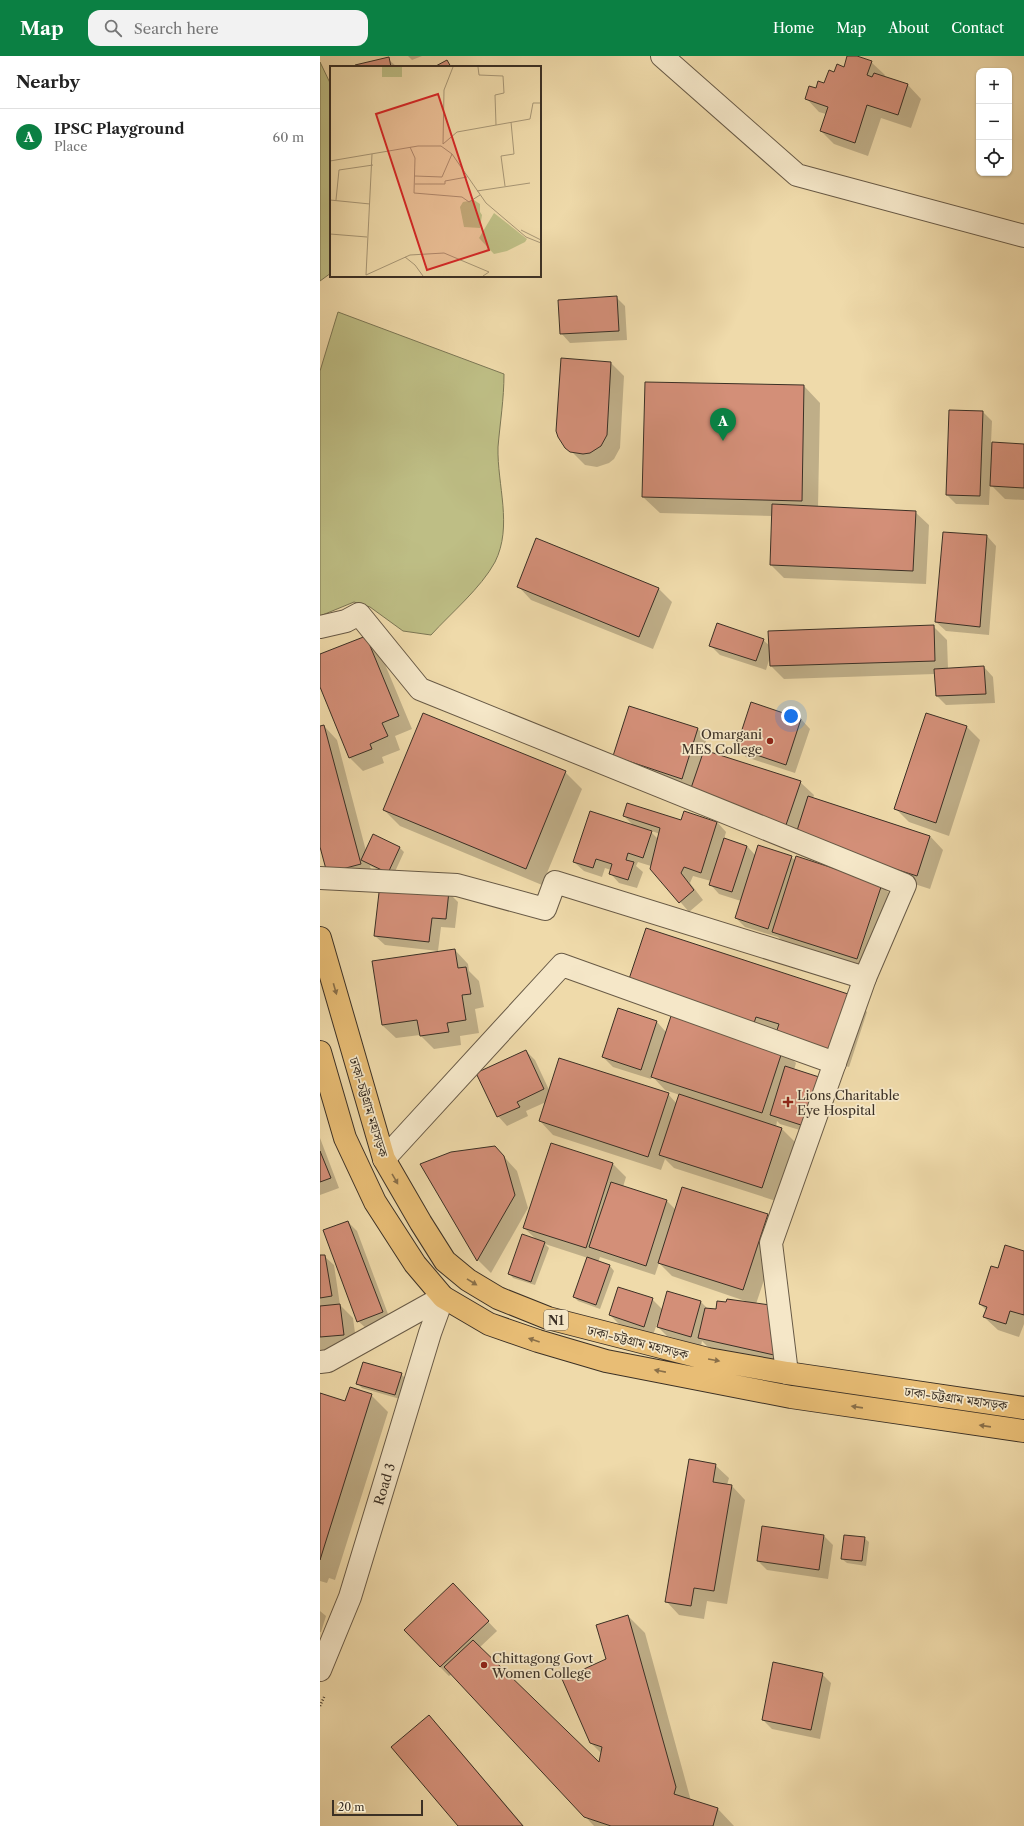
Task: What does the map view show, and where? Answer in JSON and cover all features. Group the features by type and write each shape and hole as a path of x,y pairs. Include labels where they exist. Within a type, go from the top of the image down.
{"highway":[{"name":"ঢাকা-চট্টগ্রাম মহাসড়ক","path":"320,938 384,1159 421,1223 446,1261 468,1280 498,1298 548,1318 708,1360 1024,1408"},
{"name":"ঢাকা-চট্টগ্রাম মহাসড়ক","path":"320,1052 345,1138 375,1202 415,1264 443,1297 489,1324 538,1341 606,1361 792,1397 1024,1431"}],"street":[{"path":"662,56 797,175 1024,236"},
{"path":"320,627 346,621 359,614 420,689 906,885 865,978 771,1243 787,1373"},
{"path":"320,878 457,885 545,909 554,882 865,978"},
{"path":"384,1159 562,965 835,1063"},
{"path":"320,1362 328,1360 443,1297"},
{"name":"Road 3","path":"320,1670 350,1597 430,1333 443,1297"}],"green space":[{"path":"320,62 330,83 330,274 320,281"},
{"path":"338,312 504,374 503,402 498,447 504,520 500,548 495,562 482,581 431,635 403,631 370,607 354,602 320,616 320,371"}],"building":[{"path":"847,56 857,56 872,61 867,75 872,77 874,73 908,84 898,115 867,105 855,143 820,131 828,107 805,99 809,86 816,88 818,81 824,83 829,70 834,72 837,64 844,67"},
{"path":"389,57 391,66 356,66"},
{"path":"447,60 450,66 436,66"},
{"path":"617,296 619,331 560,334 558,300"},
{"path":"561,358 611,362 607,435 601,446 590,453 583,454 570,452 565,448 556,431"},
{"path":"645,382 804,385 802,501 642,497"},
{"path":"949,410 983,411 980,496 946,495"},
{"path":"992,442 1024,444 1024,488 990,486"},
{"path":"772,504 916,511 913,571 770,565"},
{"path":"943,532 987,535 980,627 935,622"},
{"path":"536,538 659,588 639,637 517,587"},
{"path":"717,623 764,639 756,661 709,646"},
{"path":"934,625 935,661 770,666 768,631"},
{"path":"366,636 399,716 382,723 388,736 370,744 372,749 349,758 320,687 320,654"},
{"path":"984,666 986,694 936,696 934,669"},
{"path":"751,702 801,719 786,765 736,748"},
{"path":"629,706 698,728 682,779 613,756"},
{"path":"423,713 566,771 526,869 383,810"},
{"path":"926,713 967,726 936,823 894,809"},
{"path":"324,725 361,864 327,873 320,847 320,726"},
{"path":"704,750 801,781 786,825 689,794"},
{"path":"808,796 930,836 917,876 795,837"},
{"path":"627,803 681,820 684,811 717,822 701,873 684,867 681,873 694,890 679,903 650,869 660,828 623,816"},
{"path":"590,811 652,831 643,858 628,853 626,860 634,862 628,880 609,874 612,864 596,859 593,868 573,862"},
{"path":"373,834 400,847 388,873 361,860"},
{"path":"724,838 747,846 732,892 709,885"},
{"path":"758,845 792,856 768,929 735,918"},
{"path":"796,856 882,884 857,959 772,932"},
{"path":"380,884 449,891 446,919 432,918 429,942 374,936"},
{"path":"646,928 851,995 832,1051 776,1033 779,1024 756,1017 753,1026 627,985"},
{"path":"455,949 458,968 466,967 471,994 462,995 466,1020 447,1023 449,1032 420,1036 417,1020 382,1025 372,961"},
{"path":"618,1008 657,1021 641,1070 602,1057"},
{"path":"672,1013 783,1049 762,1113 651,1077"},
{"path":"526,1050 544,1089 517,1102 520,1107 497,1117 476,1073"},
{"path":"559,1058 669,1093 648,1157 539,1121"},
{"path":"785,1066 819,1077 804,1126 770,1115"},
{"path":"679,1094 782,1128 762,1188 659,1155"},
{"path":"551,1143 613,1163 586,1248 523,1228"},
{"path":"495,1146 504,1156 515,1195 477,1261 420,1164 451,1152"},
{"path":"320,1151 331,1178 320,1182"},
{"path":"611,1182 667,1200 646,1266 589,1247"},
{"path":"682,1187 768,1214 743,1290 658,1263"},
{"path":"348,1221 383,1312 357,1322 323,1230"},
{"path":"522,1234 545,1242 531,1282 508,1274"},
{"path":"1005,1245 1024,1251 1024,1315 1010,1311 1006,1324 983,1317 987,1307 979,1304 991,1266 998,1268"},
{"path":"320,1255 325,1255 332,1296 320,1298"},
{"path":"587,1257 610,1265 596,1305 573,1297"},
{"path":"618,1287 653,1298 644,1327 609,1315"},
{"path":"667,1291 701,1301 691,1337 657,1327"},
{"path":"727,1299 770,1305 774,1355 698,1338 705,1308 716,1309 717,1301 726,1302"},
{"path":"340,1304 344,1335 320,1337 320,1306"},
{"path":"363,1362 402,1373 395,1395 356,1384"},
{"path":"350,1387 372,1394 320,1560 320,1393 345,1401"},
{"path":"689,1459 716,1464 713,1482 732,1485 714,1591 694,1588 691,1606 665,1602"},
{"path":"762,1526 824,1535 819,1570 757,1561"},
{"path":"844,1535 865,1537 862,1561 841,1559"},
{"path":"453,1583 489,1621 440,1667 404,1630"},
{"path":"628,1615 676,1787 674,1794 718,1808 713,1826 611,1826 584,1817 444,1667 473,1640 599,1762 602,1747 590,1743 562,1679 606,1659 596,1625"},
{"path":"773,1662 823,1673 811,1730 762,1720"},
{"path":"429,1715 523,1826 458,1826 391,1747"}],"place":[{"name":"IPSC Playground","path":"723,441"},
{"name":"Omargani MES College","path":"770,741"},
{"name":"Lions Charitable Eye Hospital","path":"788,1102"},
{"name":"Chittagong Govt Women College","path":"484,1665"}]}
